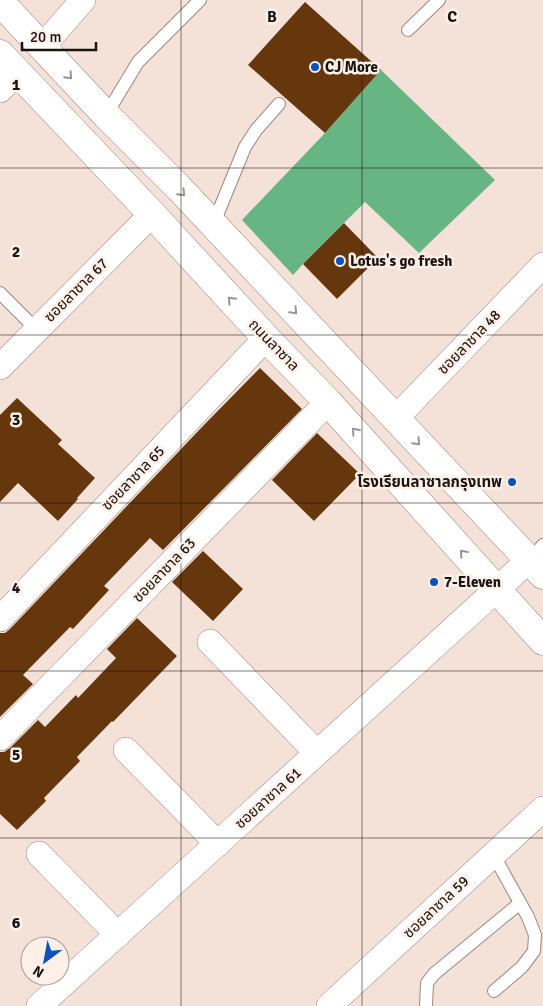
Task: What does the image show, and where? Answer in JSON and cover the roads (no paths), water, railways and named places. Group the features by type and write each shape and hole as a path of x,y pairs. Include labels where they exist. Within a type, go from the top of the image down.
{"street":[{"path":"83,0 42,47 39,72 42,83 50,94 130,175 144,206"},
{"path":"0,2 106,116 179,188 395,418 538,560"},
{"path":"0,27 7,39 3,45 0,44"},
{"name":"ถนนลาซาล","path":"6,72 144,206 328,402 543,640"},
{"name":"ซอยลาซาล 67","path":"0,367 37,330 144,206"},
{"name":"ซอยลาซาล 48","path":"395,418 543,265"},
{"name":"ซอยลาซาล 65","path":"0,619 266,338"},
{"name":"ซอยลาซาล 63","path":"0,738 328,402"},
{"name":"ซอยลาซาล 61","path":"40,1006 497,590 538,560"},
{"path":"210,642 317,753"},
{"path":"126,750 218,844"},
{"name":"ซอยลาซาล 59","path":"336,1004 493,854 543,809"},
{"path":"39,854 118,934"}],"lane":[{"path":"106,116 138,62 200,0"},
{"path":"408,30 438,0"},
{"path":"213,225 246,147 256,130 279,104"},
{"path":"0,293 37,330"},
{"path":"493,854 528,917 535,935 534,951 522,967 494,991"},
{"path":"426,1006 428,982 434,974 520,903"}],"place":[{"name":"CJ More","path":"315,67"},
{"name":"Lotus's go fresh","path":"340,261"},
{"name":"โรงเรียนลาซาลกรุงเทพ","path":"512,482"},
{"name":"7-Eleven","path":"434,582"}]}
